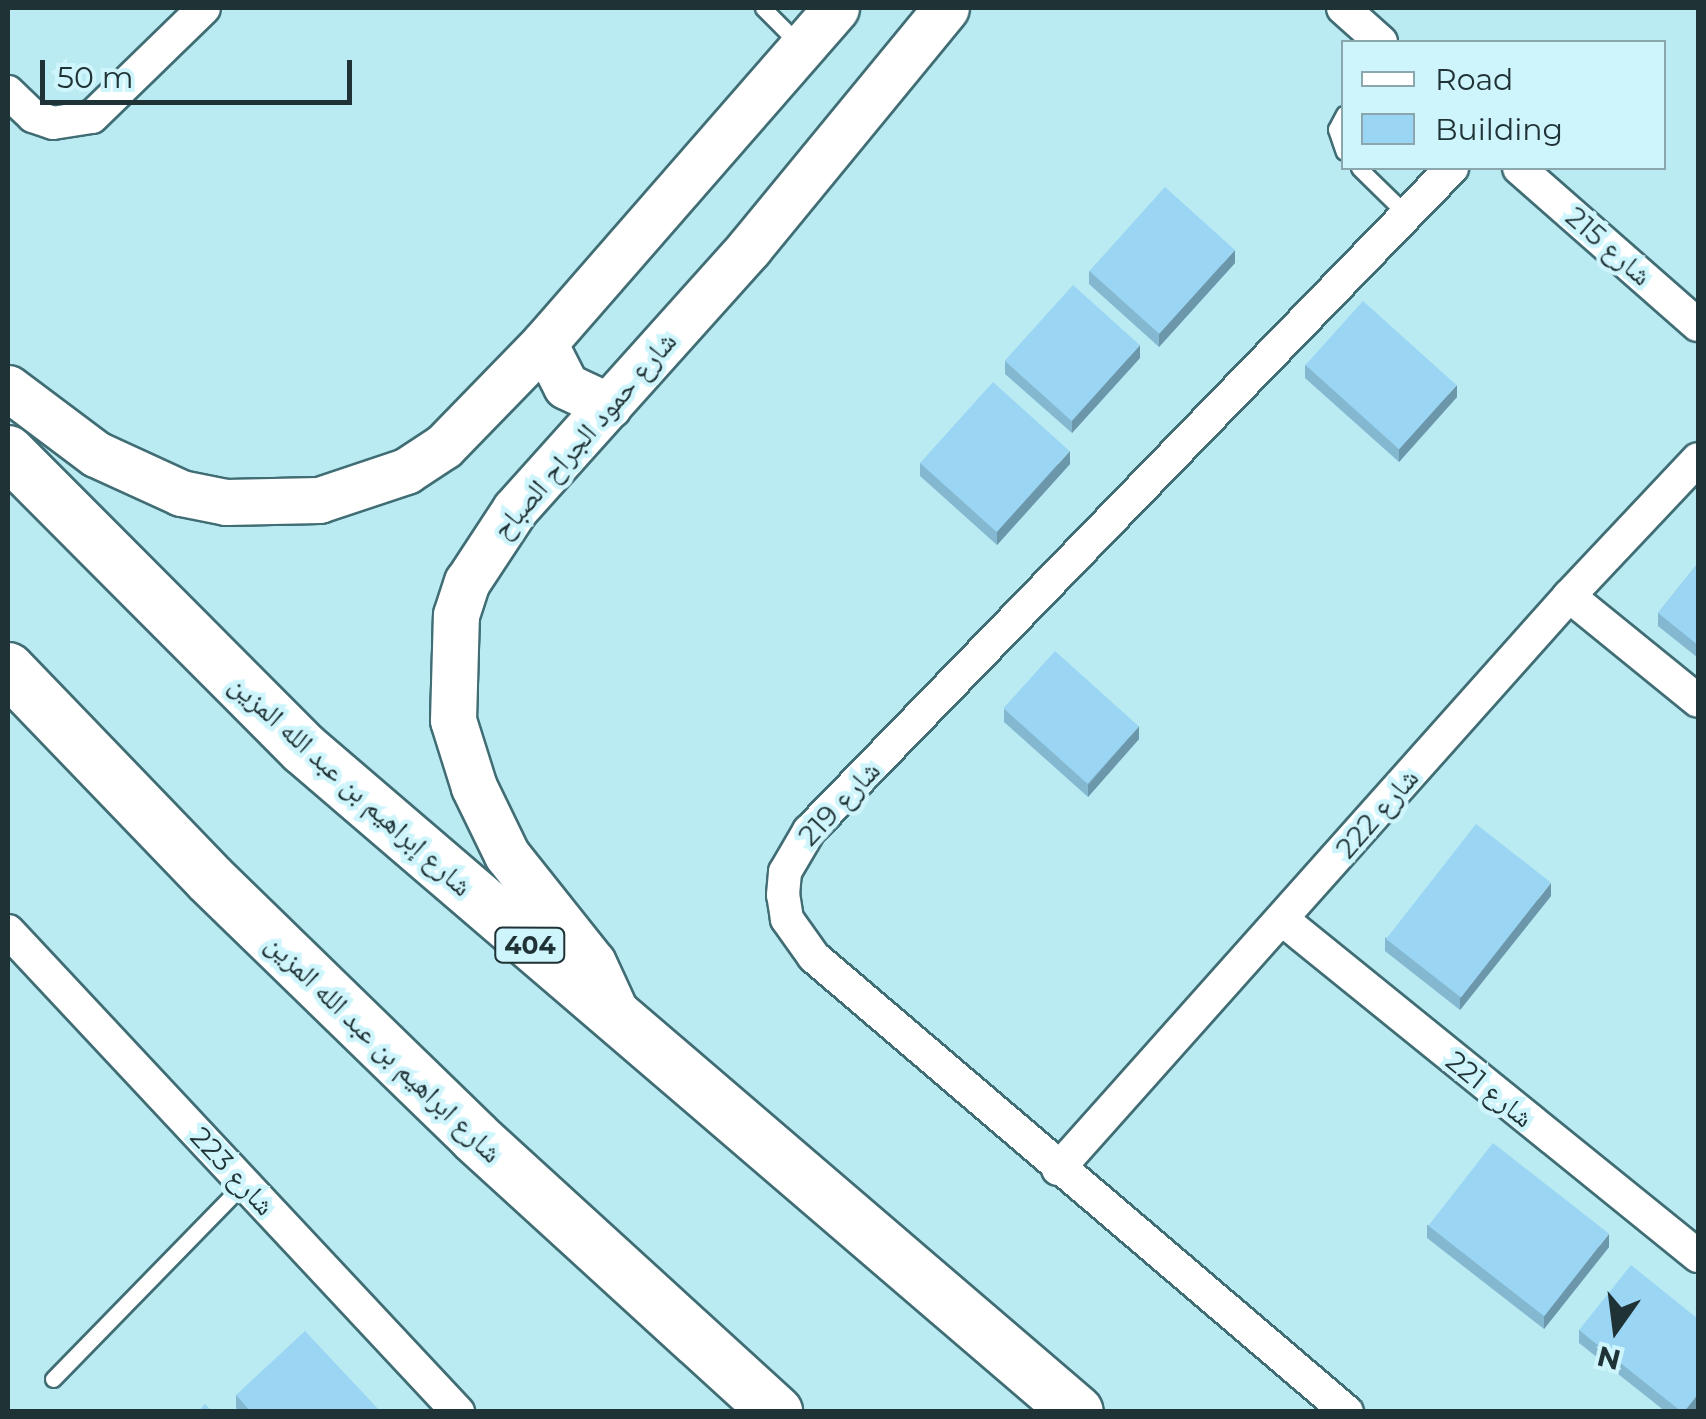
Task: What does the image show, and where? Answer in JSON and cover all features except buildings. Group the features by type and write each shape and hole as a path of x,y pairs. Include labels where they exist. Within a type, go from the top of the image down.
{"main road":[{"name":"شارع إبراهيم بن عبد الله المزين","path":"8,452 304,749 1077,1412"},
{"name":"شارع ابراهيم بن عبد الله المزين","path":"8,669 210,878 528,1188 776,1412"}],"street":[{"path":"8,92 33,116 53,123 92,117 204,8"},
{"path":"8,388 138,476 181,493 272,504 334,496 406,471 444,446 544,343 836,8"},
{"name":"شارع حمود الجراح الصباح","path":"621,1024 593,963 529,888 489,822 461,754 449,684 467,582 514,509 749,248 946,8"},
{"path":"1343,8 1378,40"},
{"name":"شارع 219","path":"1347,1412 814,957 787,919 785,872 809,831 1450,170"},
{"name":"شارع 215","path":"1521,170 1698,326"},
{"path":"544,343 566,386 609,406"},
{"name":"شارع 222","path":"1058,1169 1569,596 1698,460"},
{"path":"1569,596 1698,702"},
{"name":"شارع 221","path":"1283,920 1698,1256"},
{"name":"شارع 223","path":"8,931 458,1412"}],"lane":[{"path":"763,8 804,49"},
{"path":"1341,120 1336,129 1341,143"},
{"path":"1361,170 1407,216"},
{"path":"53,1378 244,1183"}]}
